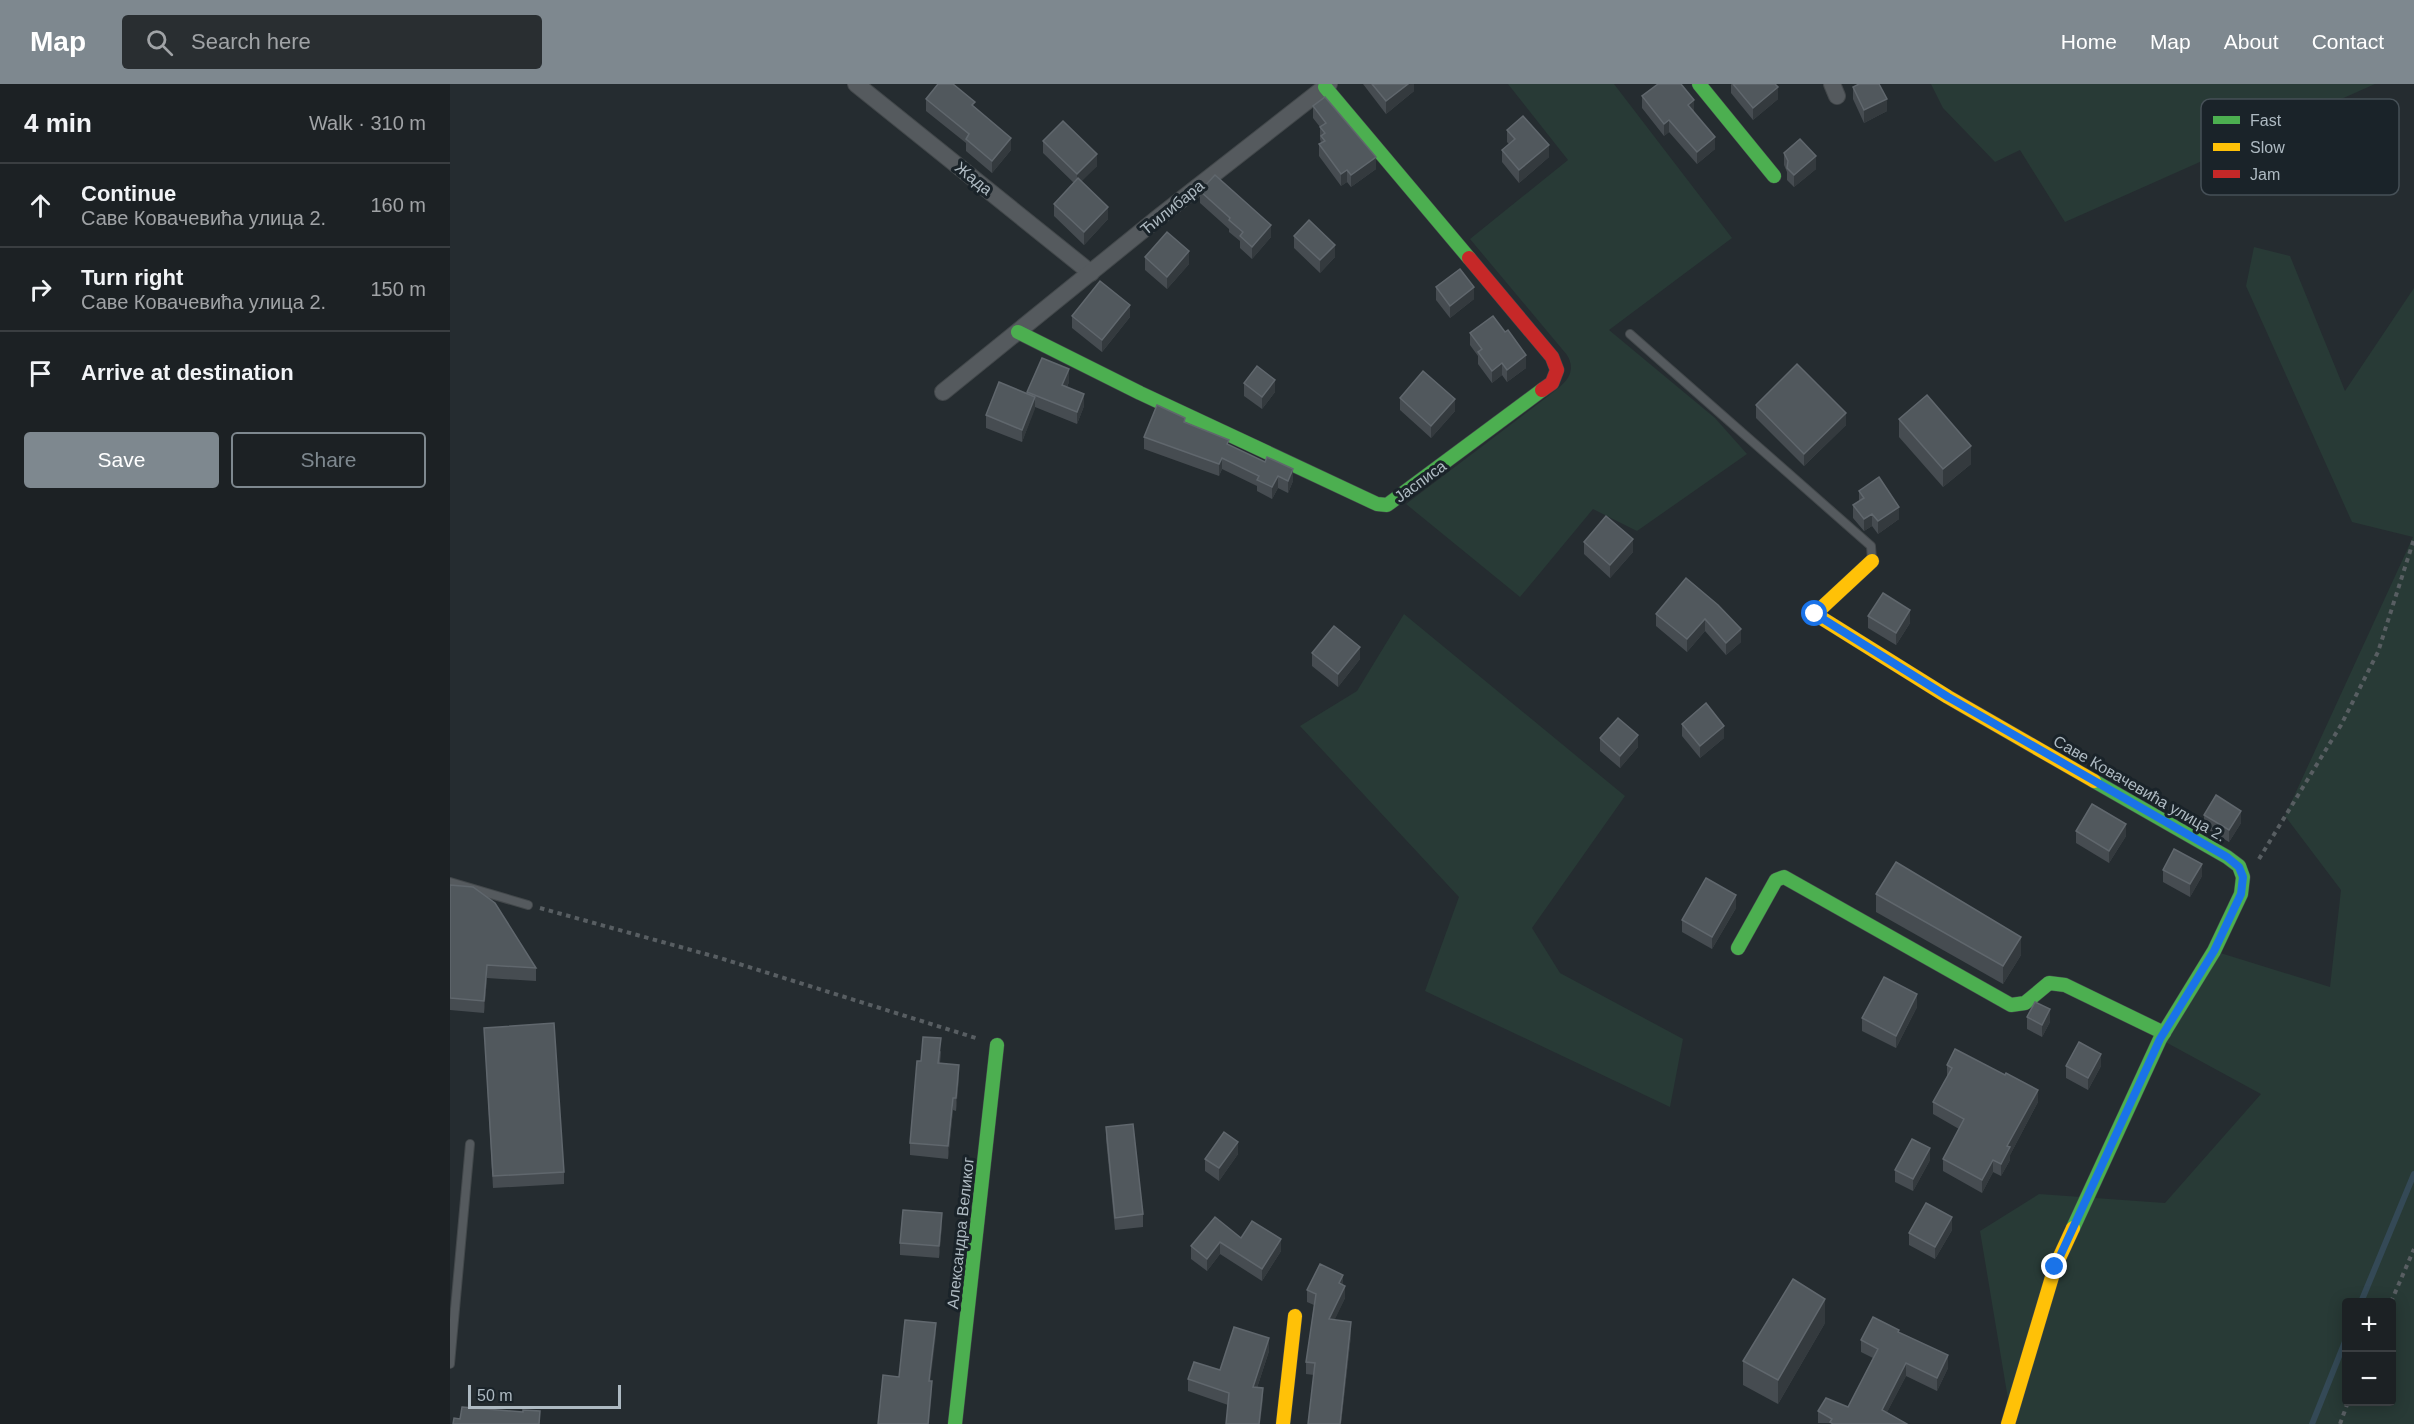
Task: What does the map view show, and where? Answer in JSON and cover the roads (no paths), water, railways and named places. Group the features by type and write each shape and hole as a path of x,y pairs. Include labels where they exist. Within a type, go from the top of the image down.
{"street":[{"name":"Жада","path":"856,84 1091,273"},
{"path":"1700,84 1774,176"},
{"name":"Ћилибара","path":"1018,332 1327,85"},
{"name":"Јасписа","path":"1018,332 1150,398 1382,505 1391,502 1552,383 1557,370 1552,357 1327,85"},
{"path":"943,392 1018,332"},
{"name":"Саве Ковачевића улица 2.","path":"1872,561 1815,614 1948,697 2227,857 2239,867 2243,877 2241,894 2214,951 2164,1033 2055,1267 2008,1424"},
{"path":"1738,948 1776,880 1784,877 2011,1005 2025,1003 2049,983 2065,985 2164,1033"},
{"name":"Александра Великог","path":"955,1424 997,1045"},
{"path":"1283,1424 1296,1316"}],"lane":[{"path":"1630,334 1871,546 1872,561"},
{"path":"450,882 528,905"},
{"path":"450,1364 470,1144"}],"waterway":[{"path":"2363,1298 2414,1174"},
{"path":"2312,1424 2342,1349"}]}
